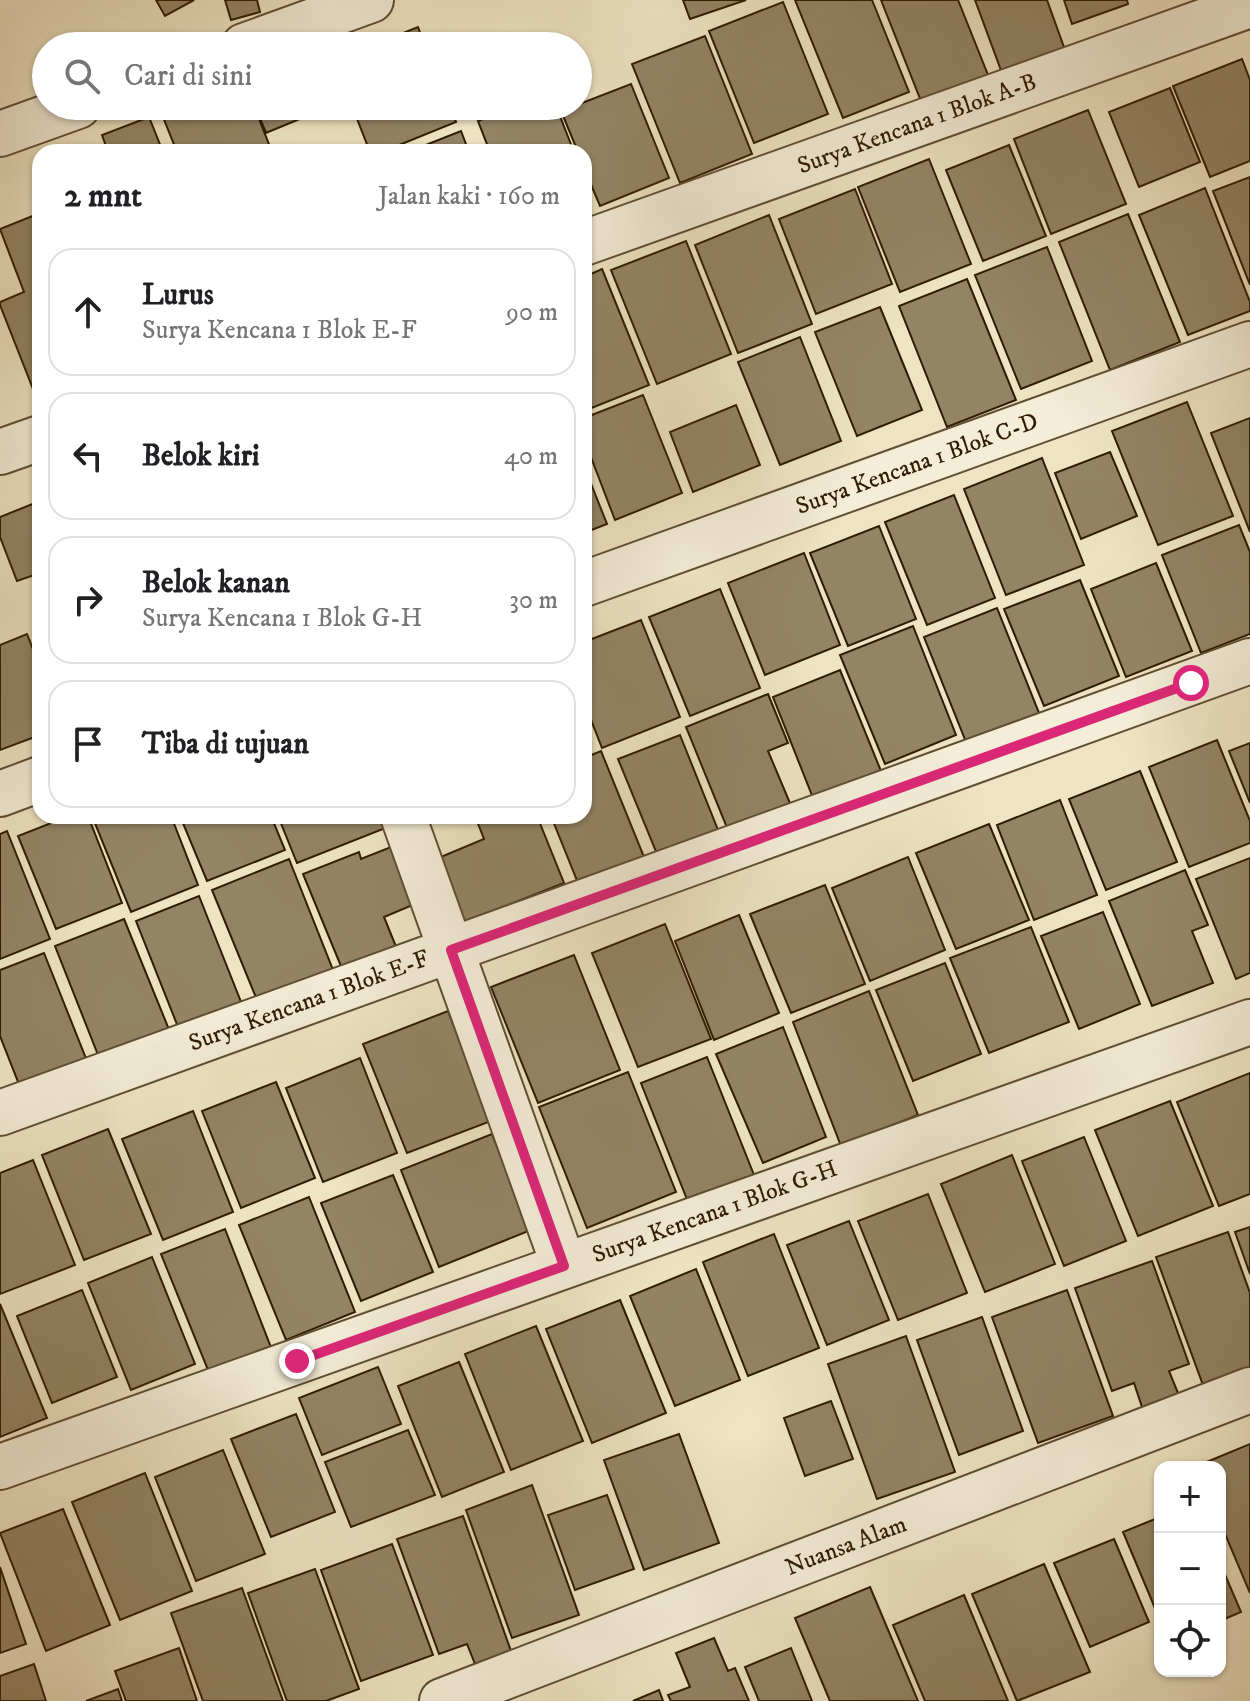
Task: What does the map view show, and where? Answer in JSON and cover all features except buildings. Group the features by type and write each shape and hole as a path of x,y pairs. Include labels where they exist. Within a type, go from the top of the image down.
{"street":[{"path":"283,32 371,0"},
{"name":"Surya Kencana 1 Blok A-B","path":"592,240 1250,5"},
{"path":"0,134 39,120"},
{"name":"Surya Kencana 1 Blok C-D","path":"592,581 1250,344"},
{"path":"0,452 32,441"},
{"name":"Surya Kencana 1 Blok E-F","path":"0,1113 1250,661"},
{"path":"0,794 32,782"},
{"path":"406,824 564,1266"},
{"name":"Surya Kencana 1 Blok G-H","path":"0,1467 1250,1022"},
{"name":"Nuansa Alam","path":"442,1701 1250,1390"}],"route":[{"path":"297,1361 564,1266 451,950 1191,683"}]}
